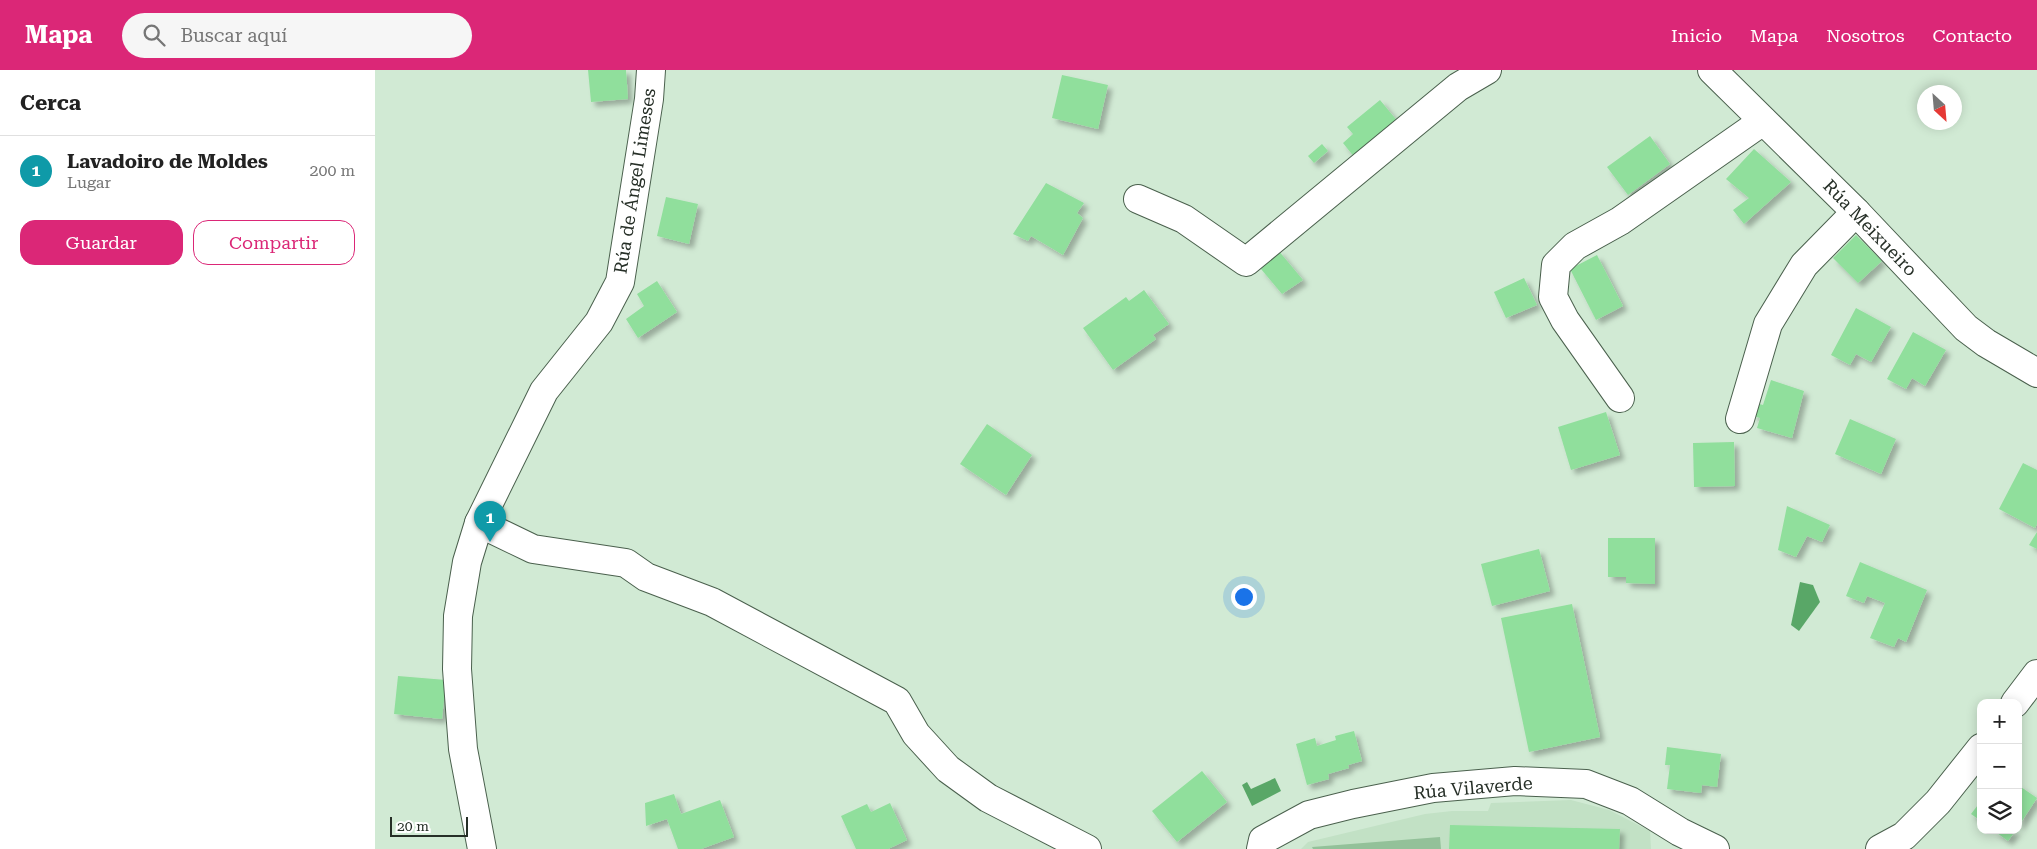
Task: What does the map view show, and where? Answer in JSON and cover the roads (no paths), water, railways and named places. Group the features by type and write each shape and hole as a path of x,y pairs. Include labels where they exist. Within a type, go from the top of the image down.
{"street":[{"name":"Rúa de Ángel Limeses","path":"482,849 463,749 457,669 459,616 467,562 479,523 544,391 599,322 620,282 649,99 651,70"},
{"path":"1138,199 1184,219 1246,262 1458,87 1487,70"},
{"name":"Rúa Meixueiro","path":"1712,70 1856,212 1966,328 1986,343 2037,373"},
{"path":"1620,398 1565,320 1553,297 1556,265 1575,246 1620,221 1763,120"},
{"path":"1740,419 1768,324 1804,265 1856,212"},
{"path":"479,523 533,549 626,562 646,577 712,602 897,701 916,734 948,769 988,798 1087,849"},
{"path":"2018,699 2037,674"},
{"path":"1880,849 1904,836 1938,802 1977,753"},
{"name":"Rúa Vilaverde","path":"1261,849 1263,840 1309,815 1433,788 1515,781 1586,784 1630,802 1680,832 1715,849"}],"place":[{"name":"Lavadoiro de Moldes","path":"490,542"}]}
